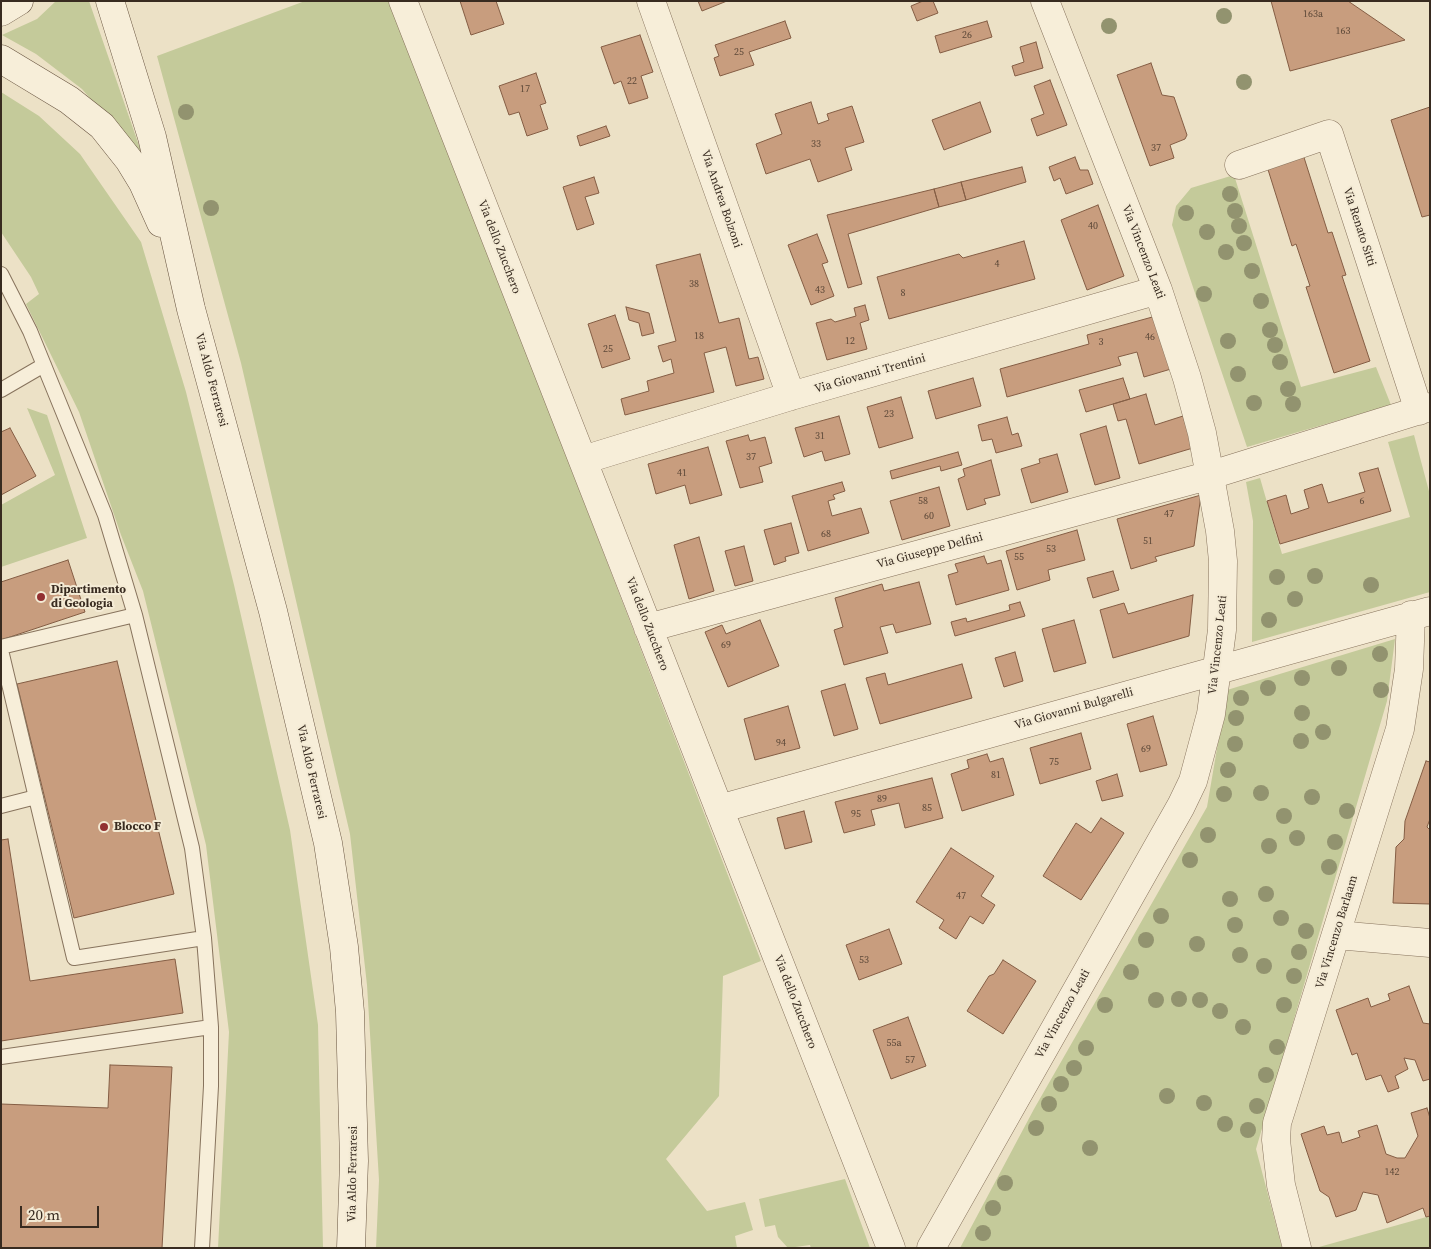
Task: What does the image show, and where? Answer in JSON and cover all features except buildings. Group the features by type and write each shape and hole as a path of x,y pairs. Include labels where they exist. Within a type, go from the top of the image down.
{"street":[{"path":"1,12 19,1"},
{"name":"Via Aldo Ferraresi","path":"110,1 152,137 191,309 273,611 328,844 348,982 353,1082 351,1248"},
{"name":"Via dello Zucchero","path":"403,1 891,1248"},
{"name":"Via Andrea Bolzoni","path":"651,1 791,396"},
{"name":"Via Vincenzo Leati","path":"931,1248 1181,806 1200,761 1218,669 1222,621 1223,561 1211,475 1187,378 1158,290 1046,1"},
{"name":"Via Aldo Ferraresi","path":"1,59 86,112 117,143 138,175 155,209 191,309"},
{"name":"Via Renato Sitti","path":"1211,475 1424,409 1329,134 1239,165"},
{"name":"Via Giovanni Trentini","path":"583,460 791,396 1158,290"},
{"name":"Via Giuseppe Delfini","path":"648,628 1211,475"},
{"name":"Via Giovanni Bulgarelli","path":"719,809 1420,613"},
{"name":"Via Vincenzo Barlaam","path":"1297,1248 1281,1185 1276,1140 1277,1123 1400,729 1420,613"},
{"path":"1336,935 1430,944"}],"lane":[{"path":"1,274 30,331 105,515 135,615 192,848 204,938 211,1027 211,1086 202,1248"},
{"path":"1,390 44,364"},
{"path":"135,615 1,648 74,958 204,938"},
{"path":"1,806 36,796"},
{"path":"1,1057 211,1027"}],"green space":[{"path":"56,1 89,1 145,163 82,89 36,54 2,35 37,19"},
{"path":"305,1 391,2 761,961 723,976 719,1096 666,1159 707,1211 745,1202 753,1230 735,1236 737,1248 376,1248 379,1180 367,985 350,834 241,363 157,56"},
{"path":"1,92 39,116 80,154 141,242 186,392 234,585 290,830 318,1025 323,1248 218,1248 229,1032 206,845 143,591 121,535 79,412 26,304 39,294 31,277 1,232"},
{"path":"1234,175 1301,387 1376,367 1391,405 1247,447 1172,225 1176,206 1191,188"},
{"path":"27,408 47,415 87,538 1,567 1,505 55,475"},
{"path":"1414,435 1430,495 1430,592 1252,642 1253,521 1246,482 1260,478 1282,554 1410,517 1388,442"},
{"path":"1395,639 1387,701 1256,1149 1282,1248 960,1248 1034,1109 1207,807 1227,690"},
{"path":"845,1179 870,1248 811,1248 810,1245 788,1248 778,1237 775,1225 765,1227 759,1199"},
{"path":"1430,1216 1430,1248 1319,1248 1319,1247"}],"place":[{"name":"Dipartimento di Geologia","path":"41,597"},
{"name":"Blocco F","path":"104,827"}]}
